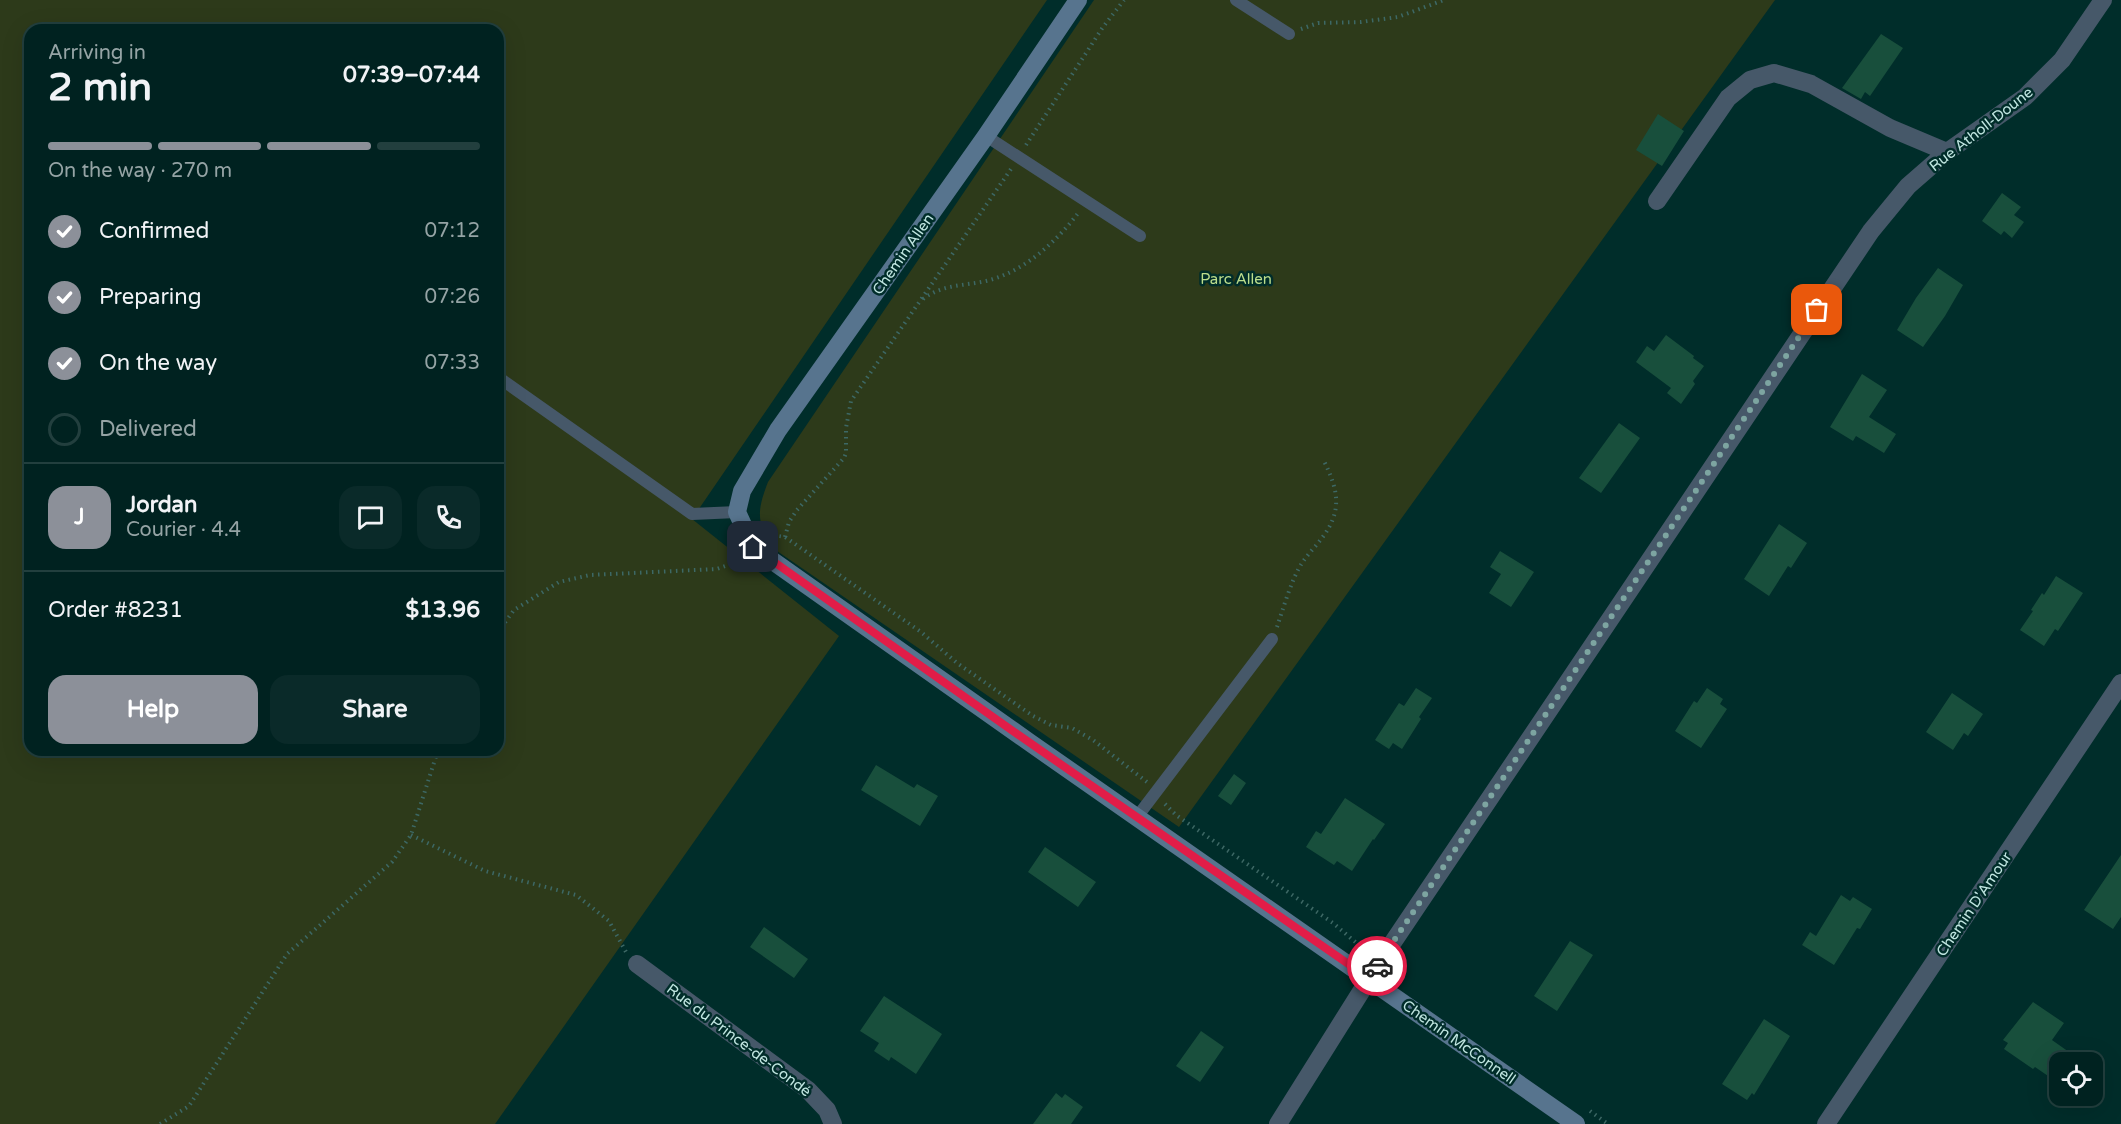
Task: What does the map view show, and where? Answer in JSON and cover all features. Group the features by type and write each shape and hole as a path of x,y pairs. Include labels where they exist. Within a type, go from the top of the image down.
{"street":[{"name":"Chemin Allen","path":"737,512 742,491 778,430 986,136 1078,0"},
{"name":"Rue Atholl-Doune","path":"1278,1124 1379,963 1870,231 1908,186 1947,152 2025,98 2061,60 2103,0"},
{"path":"1657,201 1728,98 1750,80 1774,73 1811,84 1890,128 1947,152"},
{"path":"737,512 753,547"},
{"name":"Chemin McConnell","path":"753,547 1370,979 1583,1117"},
{"name":"Chemin D'Amour","path":"1826,1124 2121,683"},
{"name":"Rue du Prince-de-Condé","path":"637,964 808,1089 827,1110 833,1124"}],"lane":[{"path":"1236,0 1289,34"},
{"path":"986,136 1140,236"},
{"path":"504,381 692,514 737,512"},
{"path":"1137,817 1272,639"}],"path":[{"path":"785,537 789,522 797,510 844,458 851,401 1018,158 1103,27 1125,0"},
{"path":"1289,34 1318,23 1360,22 1398,17 1444,0"},
{"path":"920,301 933,291 983,282 1013,271 1031,260 1067,228 1087,202"},
{"path":"1272,639 1300,564 1334,520 1337,502 1333,479 1323,461"},
{"path":"504,623 514,609 559,582 590,575 717,569 734,563 772,535 785,537 921,632 957,663 1033,716 1051,725 1072,728 1093,740 1149,784 1155,794 1176,815 1333,923 1379,963"},
{"path":"160,1124 189,1106 287,954 392,862 411,836 436,756"},
{"path":"411,836 485,871 576,895 609,921 625,952 637,964"},
{"path":"1583,1117 1608,1124"}],"green space":[{"path":"0,0 1047,0 692,519 839,636 495,1124 0,1124"},
{"name":"Parc Allen","path":"1094,0 1775,0 1179,827 777,551 765,534 760,518 761,502 768,482"}],"building":[{"path":"1881,34 1903,48 1870,96 1865,92 1861,99 1842,88"},
{"path":"1658,114 1684,131 1662,166 1636,150"},
{"path":"2002,193 2021,207 2014,215 2024,222 2012,238 2004,231 2001,235 1982,221"},
{"path":"1938,268 1963,285 1923,347 1897,330 1916,298"},
{"path":"1666,335 1704,366 1681,404 1667,393 1671,388 1636,362 1647,346 1654,351"},
{"path":"1862,374 1887,390 1869,417 1896,434 1884,453 1856,436 1853,441 1830,427"},
{"path":"1619,423 1640,438 1601,493 1579,478"},
{"path":"1779,524 1807,543 1791,568 1788,566 1769,596 1744,579"},
{"path":"1500,551 1534,572 1511,607 1489,593 1501,574 1490,567"},
{"path":"2056,576 2083,593 2058,631 2055,629 2044,646 2020,630 2042,593 2044,595"},
{"path":"1416,688 1432,698 1402,749 1393,743 1389,749 1375,740 1399,703 1404,706"},
{"path":"1707,688 1723,699 1720,704 1727,709 1701,748 1675,731 1694,701 1697,703"},
{"path":"1952,693 1983,714 1968,736 1964,733 1953,750 1926,732"},
{"path":"876,765 914,788 917,784 938,796 920,826 861,790"},
{"path":"1234,774 1246,783 1231,805 1218,796"},
{"path":"1345,798 1385,824 1352,871 1337,861 1334,865 1306,847 1316,831 1321,834"},
{"path":"1045,847 1096,882 1078,907 1028,872"},
{"path":"2121,855 2121,917 2113,929 2084,910"},
{"path":"1841,895 1850,901 1853,897 1872,909 1834,965 1802,945 1810,932 1816,936"},
{"path":"764,927 808,959 794,978 750,947"},
{"path":"1570,941 1593,955 1557,1011 1534,996"},
{"path":"884,996 942,1034 916,1074 891,1057 889,1061 874,1051 879,1043 860,1031"},
{"path":"2033,1002 2064,1023 2052,1040 2069,1052 2049,1052 2049,1077 2035,1067 2033,1069 2004,1049 2008,1043 2003,1040"},
{"path":"1764,1019 1790,1036 1754,1095 1752,1093 1747,1100 1722,1084"},
{"path":"1201,1031 1224,1047 1200,1082 1176,1066"},
{"path":"1056,1093 1062,1098 1065,1094 1083,1107 1071,1124 1033,1124"}],"way so far":[{"path":"1377,966 1817,310"}],"route":[{"path":"753,547 1370,979 1377,966"}]}
